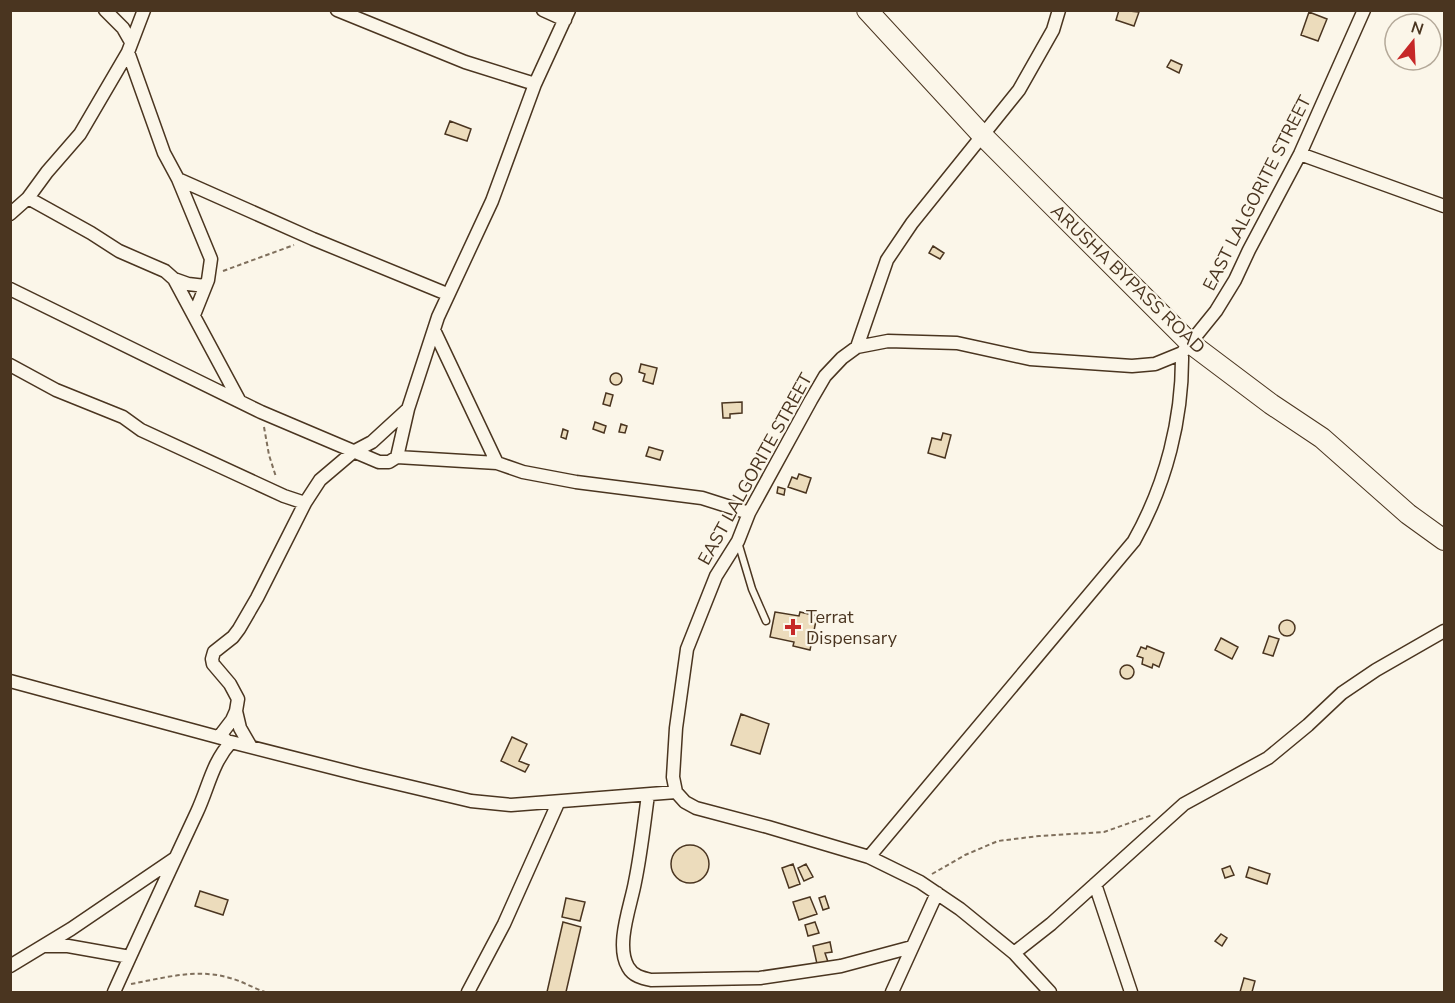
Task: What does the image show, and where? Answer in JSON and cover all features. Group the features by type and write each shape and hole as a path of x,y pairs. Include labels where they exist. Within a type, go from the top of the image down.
{"main road":[{"name":"ARUSHA BYPASS ROAD","path":"867,10 983,136 1186,348 1322,438 1408,514 1444,540"}],"street":[{"path":"105,10 123,28 165,153 211,259 207,281 194,315"},
{"path":"10,214 28,198 80,134 130,47 144,10"},
{"path":"337,10 465,62 535,84"},
{"path":"397,457 408,409 447,294 492,201 535,84 567,15 543,10"},
{"path":"857,347 887,260 912,223 1019,90 1053,30 1059,10"},
{"name":"EAST LALGORITE STREET","path":"676,792 673,777 676,728 687,649 716,576 738,541 749,513 825,376 842,358 857,347 888,341 957,343 1030,359 1132,366 1155,364 1186,348 1216,311 1235,280 1300,154 1364,10"},
{"path":"1300,154 1444,206"},
{"path":"178,179 313,239 447,294"},
{"path":"28,198 119,250 165,271 174,279 240,401"},
{"path":"174,279 188,284 207,281"},
{"path":"10,289 261,412 384,463 397,457 498,463 523,471 576,482 702,498 749,513"},
{"path":"434,330 498,463"},
{"path":"869,857 1134,541 1146,520 1173,441 1179,413 1186,348"},
{"path":"10,365 56,390 117,414 141,430 284,496 305,503"},
{"path":"219,737 232,720 238,699 213,664 212,655 239,629 305,503 320,480 354,452 372,442 408,409"},
{"path":"1014,953 1051,924 1184,804 1268,758 1342,693 1444,631"},
{"path":"10,681 250,747 471,801 512,805 558,803 676,792 685,802 696,808 869,857 920,882 960,909 1014,953 1050,993"},
{"path":"236,711 240,728 250,747"},
{"path":"115,990 199,808 220,754 231,742"},
{"path":"648,795 624,939 623,955 628,968 636,976 651,980 760,978 841,966 912,947"},
{"path":"468,993 504,924 558,803"},
{"path":"10,966 175,859"},
{"path":"1095,884 1131,993"},
{"path":"892,993 937,893"},
{"path":"43,946 68,946 130,957"}],"lane":[{"path":"738,541 752,589 766,621"}],"path":[{"path":"207,281 313,239"},
{"path":"261,412 269,455 284,496"},
{"path":"920,882 941,867 998,841 1104,832 1152,815"},
{"path":"115,990 179,975 208,974 229,978 265,993"}],"building":[{"path":"1119,10 1139,12 1134,26 1116,20"},
{"path":"1309,12 1327,19 1318,41 1301,35"},
{"path":"1171,60 1182,65 1179,73 1167,67"},
{"path":"450,121 471,129 467,141 445,134"},
{"path":"933,246 944,253 940,259 929,253"},
{"path":"641,364 657,368 653,384 643,381 645,374 639,372"},
{"path":"618,373 622,379 618,385 614,385 610,377"},
{"path":"606,393 613,395 610,406 603,404"},
{"path":"742,402 742,413 730,414 730,418 723,418 722,403"},
{"path":"595,422 606,426 604,433 593,429"},
{"path":"621,424 627,426 625,433 619,432"},
{"path":"563,429 568,431 566,439 561,437"},
{"path":"943,433 951,435 945,458 928,453 932,438 941,440"},
{"path":"649,447 663,451 660,460 646,456"},
{"path":"799,474 811,478 806,493 788,487 792,477 797,479"},
{"path":"778,487 785,489 784,495 777,493"},
{"name":"Terrat Dispensary","path":"775,612 799,616 800,612 817,616 810,650 793,646 794,642 770,637"},
{"path":"1287,620 1295,628 1287,636 1279,628"},
{"path":"1269,636 1279,639 1273,656 1263,653"},
{"path":"1221,638 1238,647 1232,659 1215,650"},
{"path":"1147,646 1164,653 1159,667 1153,664 1152,668 1142,664 1143,658 1137,656 1141,647 1146,649"},
{"path":"1124,665 1130,665 1134,672 1130,679 1124,679 1120,675 1120,669"},
{"path":"741,714 769,724 760,754 731,745"},
{"path":"512,737 527,744 519,761 529,765 525,772 501,761"},
{"path":"690,845 703,851 709,864 703,877 690,883 677,877 671,864 677,851"},
{"path":"793,864 800,884 789,888 782,868"},
{"path":"806,864 813,877 804,881 798,868"},
{"path":"1230,866 1234,875 1225,878 1222,869"},
{"path":"1249,867 1270,874 1267,884 1246,877"},
{"path":"200,891 228,900 223,915 195,906"},
{"path":"825,896 829,908 823,910 819,898"},
{"path":"810,897 817,914 799,920 793,902"},
{"path":"566,898 585,902 580,921 562,917"},
{"path":"563,922 581,927 566,992 547,992"},
{"path":"815,922 819,933 808,936 805,925"},
{"path":"1221,934 1227,938 1222,946 1215,941"},
{"path":"830,942 832,952 825,953 828,962 817,964 813,946"},
{"path":"1244,978 1255,981 1252,992 1240,992"}],"place":[{"name":"Terrat Dispensary","path":"793,627"}]}
